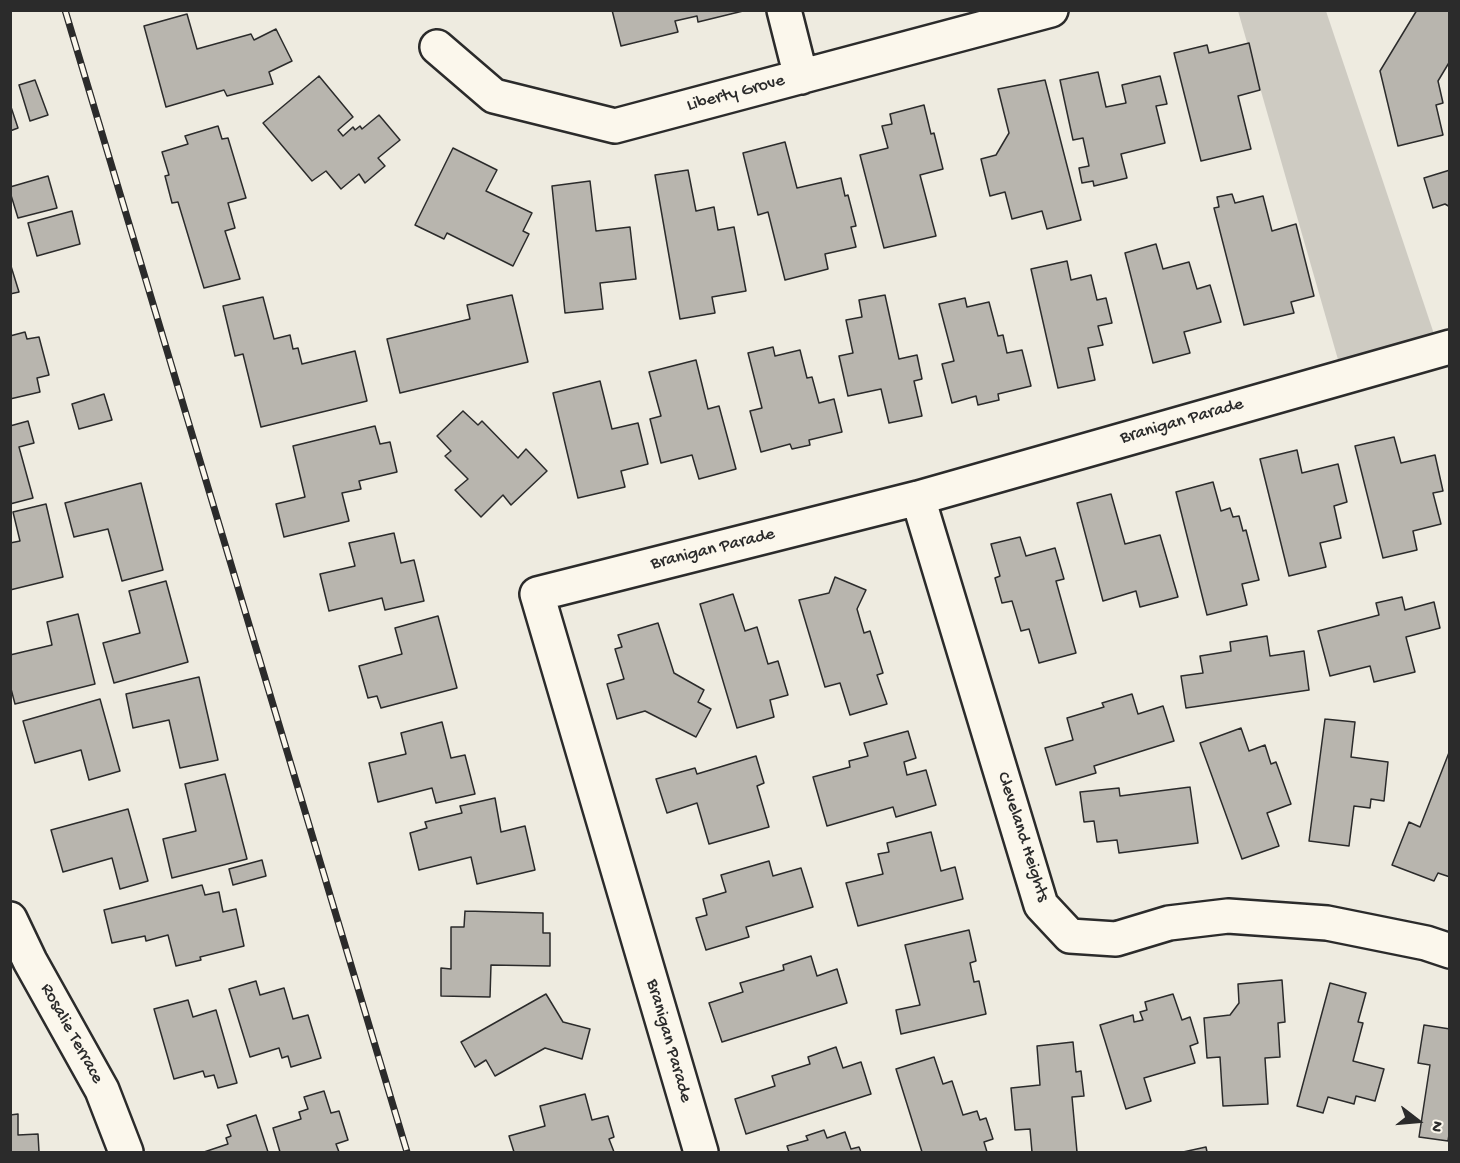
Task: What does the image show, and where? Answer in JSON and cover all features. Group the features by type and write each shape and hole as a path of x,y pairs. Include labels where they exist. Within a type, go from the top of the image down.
{"street":[{"path":"784,10 801,77"},
{"name":"Liberty Grove","path":"437,47 495,96 615,126 1050,10"},
{"name":"Branigan Parade","path":"701,1152 537,594 918,498 1449,347"},
{"name":"Cleveland Heights","path":"918,498 1041,905 1070,936 1116,939 1169,923 1228,916 1327,923 1426,943 1449,951"},
{"name":"Rosalie Terrace","path":"10,919 30,961 102,1089 126,1152"}],"shaded area":[{"path":"1238,11 1326,11 1439,349 1343,377"}],"building":[{"path":"612,10 743,11 698,22 697,16 675,21 678,32 621,46"},
{"path":"1417,10 1450,10 1450,61 1438,81 1443,103 1436,105 1443,135 1398,146 1380,71"},
{"path":"187,14 197,49 251,34 254,40 276,29 292,61 269,72 273,84 227,96 224,90 166,107 144,26"},
{"path":"1249,43 1260,90 1238,96 1251,149 1201,161 1174,53 1207,45 1209,53"},
{"path":"1098,72 1106,107 1126,103 1122,85 1160,76 1167,104 1156,106 1165,143 1121,154 1127,178 1094,186 1093,181 1082,183 1079,168 1089,166 1083,138 1073,140 1060,80"},
{"path":"319,76 353,117 338,130 343,136 353,127 355,130 360,126 362,129 379,115 400,140 378,158 385,166 365,183 359,174 341,189 326,171 312,181 263,123"},
{"path":"35,80 48,115 30,121 19,85"},
{"path":"1045,80 1081,220 1047,229 1042,211 1012,219 1005,192 990,196 981,159 996,155 1009,133 998,89"},
{"path":"924,105 943,169 920,175 936,236 884,248 860,155 888,148 882,126 892,124 890,114"},
{"path":"10,107 18,128 10,131"},
{"path":"218,126 222,139 228,138 246,198 228,203 235,228 225,231 240,279 204,288 178,202 172,203 165,176 169,175 162,152 188,144 185,136"},
{"path":"785,142 797,188 841,178 856,226 851,227 856,247 825,254 828,269 785,280 768,212 758,215 743,153"},
{"path":"453,148 497,170 486,191 532,213 523,231 529,234 513,266 447,233 444,239 415,225"},
{"path":"688,170 696,211 714,207 718,230 734,227 746,291 712,297 715,313 680,319 655,175"},
{"path":"1450,170 1450,207 1445,204 1433,208 1424,178"},
{"path":"48,176 57,208 18,218 10,187"},
{"path":"590,181 596,231 630,227 636,279 600,283 603,309 565,313 552,186"},
{"path":"1232,194 1235,203 1263,196 1272,231 1296,224 1314,296 1291,302 1294,313 1244,325 1214,208 1219,207 1217,197"},
{"path":"72,211 80,244 37,256 28,223"},
{"path":"1156,244 1163,269 1189,262 1197,289 1210,285 1221,322 1184,332 1190,353 1153,363 1125,253"},
{"path":"1067,261 1071,280 1091,275 1097,300 1106,298 1112,323 1098,326 1103,345 1088,348 1095,380 1058,388 1031,269"},
{"path":"10,263 19,292 10,294"},
{"path":"512,295 528,362 400,393 387,339 470,319 467,305"},
{"path":"885,295 899,359 917,355 922,379 914,381 922,416 889,423 881,389 848,396 839,356 853,353 846,320 862,317 859,300"},
{"path":"263,297 274,339 290,335 293,349 298,348 302,364 355,351 367,401 261,427 243,354 235,356 223,306"},
{"path":"965,298 967,307 989,302 998,336 1003,335 1007,353 1022,350 1031,386 998,394 999,400 978,405 976,396 952,403 942,364 954,361 939,304"},
{"path":"25,332 27,339 39,337 49,375 37,378 40,392 10,399 10,336"},
{"path":"773,347 775,356 800,350 807,378 812,377 819,403 834,399 842,432 809,440 810,445 792,449 790,444 761,452 750,411 762,408 748,353"},
{"path":"696,360 708,409 719,406 736,469 699,479 692,455 661,463 650,419 661,416 649,372"},
{"path":"600,381 612,429 638,423 648,464 621,471 625,487 578,498 553,393"},
{"path":"104,394 112,420 79,429 72,404"},
{"path":"463,411 478,425 482,421 518,458 526,449 547,471 511,505 503,495 481,517 455,490 468,479 445,456 451,451 437,436"},
{"path":"28,421 34,443 19,447 33,498 10,504 10,426"},
{"path":"375,426 380,444 390,442 397,472 359,481 361,489 342,493 349,521 284,537 276,504 305,497 293,446"},
{"path":"1394,437 1401,463 1435,455 1443,491 1433,493 1441,524 1413,531 1417,550 1383,558 1355,446"},
{"path":"1297,450 1302,473 1338,464 1347,502 1334,506 1341,538 1320,543 1326,567 1289,576 1260,459"},
{"path":"1213,482 1221,511 1230,508 1233,517 1239,516 1243,531 1246,530 1259,580 1242,584 1247,605 1207,615 1176,492"},
{"path":"141,483 163,570 122,581 108,529 74,537 65,503"},
{"path":"1111,494 1125,544 1160,535 1178,597 1140,607 1136,591 1103,601 1077,503"},
{"path":"46,504 63,577 10,590 10,543 20,541 13,512"},
{"path":"394,533 401,563 414,560 424,601 385,610 382,598 329,611 320,574 355,566 349,543"},
{"path":"1020,537 1026,556 1055,548 1064,579 1056,581 1076,653 1039,663 1029,629 1021,631 1012,601 1002,603 995,578 1000,576 991,544"},
{"path":"835,577 866,590 857,609 864,633 870,631 883,673 877,675 887,704 850,715 840,683 825,687 799,600 829,593"},
{"path":"166,581 188,662 114,683 103,643 140,633 129,591"},
{"path":"733,594 745,631 757,627 768,664 778,661 788,695 770,700 774,717 737,728 700,604"},
{"path":"1402,597 1405,610 1434,602 1440,628 1406,637 1415,672 1374,682 1370,666 1330,676 1318,631 1379,615 1376,603"},
{"path":"78,614 95,684 15,704 10,685 10,655 52,645 47,622"},
{"path":"438,616 457,688 381,708 377,696 368,698 359,666 402,654 395,628"},
{"path":"658,623 674,673 704,690 698,702 711,709 696,737 645,711 617,719 607,684 624,679 615,649 622,647 618,635"},
{"path":"1267,636 1270,656 1304,651 1309,690 1186,708 1181,676 1203,673 1200,656 1231,651 1230,642"},
{"path":"199,677 218,760 180,768 169,720 133,728 126,694"},
{"path":"1132,694 1138,714 1163,706 1174,741 1094,766 1096,773 1056,785 1045,748 1073,740 1067,718 1104,707 1102,703"},
{"path":"100,699 120,771 89,780 81,750 35,763 23,721"},
{"path":"1325,719 1355,722 1351,757 1388,762 1384,801 1371,799 1370,808 1354,806 1349,846 1309,841"},
{"path":"442,722 451,758 465,755 475,794 436,803 432,788 378,802 369,763 406,754 401,733"},
{"path":"1241,728 1249,751 1265,745 1271,764 1276,762 1291,804 1267,813 1279,846 1242,859 1200,743"},
{"path":"908,731 916,758 904,762 907,775 926,770 936,805 896,817 893,807 827,826 813,777 850,767 849,761 868,756 864,743"},
{"path":"1450,750 1450,877 1438,873 1434,881 1392,865 1409,822 1420,827"},
{"path":"756,756 764,783 757,786 769,827 709,844 697,803 667,813 656,779 695,768 697,774"},
{"path":"225,774 247,859 172,878 163,839 196,831 185,784"},
{"path":"1190,787 1198,843 1119,853 1117,840 1097,842 1094,821 1084,822 1080,792 1119,788 1120,796"},
{"path":"495,798 501,832 525,826 535,870 477,884 471,857 419,870 410,833 427,828 425,822 462,813 460,806"},
{"path":"128,809 148,881 120,889 112,858 63,872 51,830"},
{"path":"931,832 941,871 955,867 963,899 858,926 846,883 883,874 878,854 889,852 887,843"},
{"path":"262,860 266,876 233,885 229,869"},
{"path":"769,861 773,876 801,868 813,907 746,927 749,937 706,950 696,918 707,915 703,899 726,892 721,875"},
{"path":"202,885 205,895 219,892 223,912 236,909 244,946 200,957 201,960 176,966 168,935 146,941 145,936 112,943 104,910"},
{"path":"465,911 543,913 543,933 550,933 550,966 491,965 490,997 441,996 441,968 451,969 451,927 464,927"},
{"path":"969,930 976,961 970,963 974,982 979,981 986,1014 901,1034 896,1010 920,1005 905,945"},
{"path":"811,956 817,976 837,969 847,1003 722,1042 709,1003 743,992 740,983 784,970 783,965"},
{"path":"1282,980 1285,1022 1278,1023 1280,1057 1265,1058 1268,1104 1223,1106 1220,1057 1207,1058 1204,1018 1230,1015 1239,1003 1238,984"},
{"path":"256,981 260,995 284,988 293,1019 308,1015 321,1058 291,1067 288,1056 282,1058 279,1048 250,1057 229,989"},
{"path":"1330,983 1366,993 1358,1022 1363,1023 1353,1061 1384,1069 1375,1101 1356,1096 1354,1104 1328,1097 1323,1113 1297,1106"},
{"path":"546,994 563,1022 590,1029 582,1059 545,1048 495,1076 486,1060 475,1067 461,1042"},
{"path":"1173,994 1182,1020 1190,1017 1198,1043 1190,1046 1195,1063 1144,1078 1151,1101 1126,1109 1100,1025 1133,1015 1134,1022 1143,1020 1140,1012 1147,1010 1145,1002"},
{"path":"188,1000 193,1017 216,1010 237,1083 218,1088 214,1075 205,1077 203,1071 174,1079 154,1009"},
{"path":"1424,1025 1450,1029 1448,1141 1419,1137 1430,1065 1418,1063"},
{"path":"1073,1042 1076,1072 1081,1071 1084,1096 1072,1097 1077,1152 1032,1152 1030,1129 1015,1130 1011,1088 1040,1085 1037,1046"},
{"path":"836,1047 843,1068 861,1062 871,1094 746,1134 735,1099 775,1086 772,1076 810,1064 808,1057"},
{"path":"934,1057 943,1084 952,1081 963,1115 977,1111 980,1120 986,1118 993,1139 984,1142 987,1152 922,1152 896,1069"},
{"path":"324,1091 331,1113 339,1111 348,1140 336,1144 339,1152 280,1152 273,1128 301,1119 299,1112 308,1109 304,1097"},
{"path":"585,1094 592,1120 608,1116 614,1137 609,1139 614,1152 514,1152 509,1136 545,1126 540,1106"},
{"path":"18,1114 18,1135 38,1134 39,1152 10,1152 10,1115"},
{"path":"256,1115 268,1152 204,1152 228,1144 226,1138 231,1136 227,1125"},
{"path":"824,1130 827,1138 845,1132 851,1149 859,1147 861,1152 789,1152 787,1146 808,1140 806,1136"},
{"path":"1206,1147 1207,1152 1183,1152"}],"railway":[{"path":"65,10 407,1152"}]}
